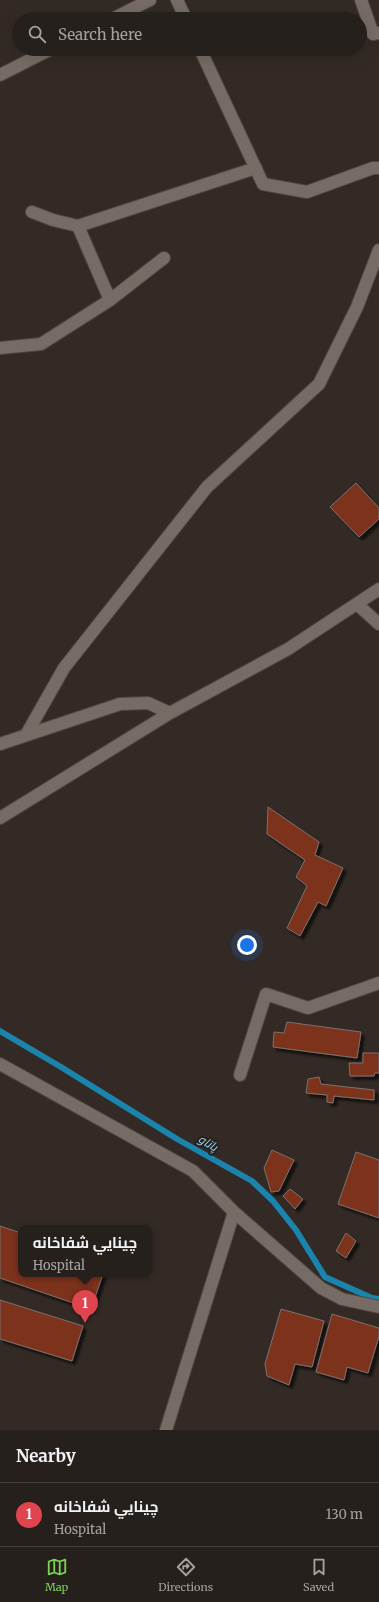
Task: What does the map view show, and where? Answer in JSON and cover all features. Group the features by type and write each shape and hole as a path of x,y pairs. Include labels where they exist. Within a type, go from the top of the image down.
{"street":[{"path":"126,12 150,0"},
{"path":"177,0 183,12"},
{"path":"361,0 365,12"},
{"path":"367,17 373,34 379,33"},
{"path":"0,75 37,56"},
{"path":"203,56 263,184 307,192 373,168 379,168"},
{"path":"32,212 53,220 78,226 256,168"},
{"path":"78,226 110,300"},
{"path":"26,735 64,668 207,488 318,384 357,307 379,250"},
{"path":"0,348 41,344 110,300 164,258"},
{"path":"0,818 170,714 288,649 379,589"},
{"path":"357,604 379,624"},
{"path":"0,744 120,704 148,703 170,714"},
{"path":"240,1074 266,994 308,1008 379,983"},
{"path":"0,1064 193,1171 234,1212 321,1288 342,1299 379,1307"},
{"path":"166,1430 234,1212"}],"building":[{"path":"356,483 379,508 379,519 359,537 330,507"},
{"path":"268,807 319,842 315,855 343,868 326,906 318,902 300,936 287,928 307,886 296,877 305,860 267,834"},
{"path":"287,1022 361,1032 357,1058 273,1047 274,1032 284,1033"},
{"path":"363,1053 379,1053 379,1073 375,1073 374,1076 350,1076 349,1063 363,1063"},
{"path":"319,1077 321,1084 374,1090 374,1100 334,1096 333,1103 327,1102 327,1095 306,1093 308,1079"},
{"path":"272,1150 294,1160 279,1191 271,1192 264,1168"},
{"path":"356,1152 379,1160 379,1218 338,1204"},
{"path":"290,1189 303,1199 295,1209 283,1196"},
{"path":"0,1226 18,1232 18,1277 102,1277 91,1309 0,1278"},
{"path":"346,1233 356,1241 346,1258 336,1251"},
{"path":"0,1300 83,1326 72,1361 0,1339"},
{"path":"281,1309 324,1321 312,1367 295,1364 289,1385 267,1376 265,1364"},
{"path":"332,1314 379,1328 379,1336 368,1373 347,1367 344,1380 316,1372"}],"waterway":[{"name":"پاتاو","path":"0,1031 177,1139 252,1181 273,1201 296,1230 325,1277 372,1298 379,1299"}],"place":[{"name":"چينايي شفاخانه","path":"85,1323"}]}
